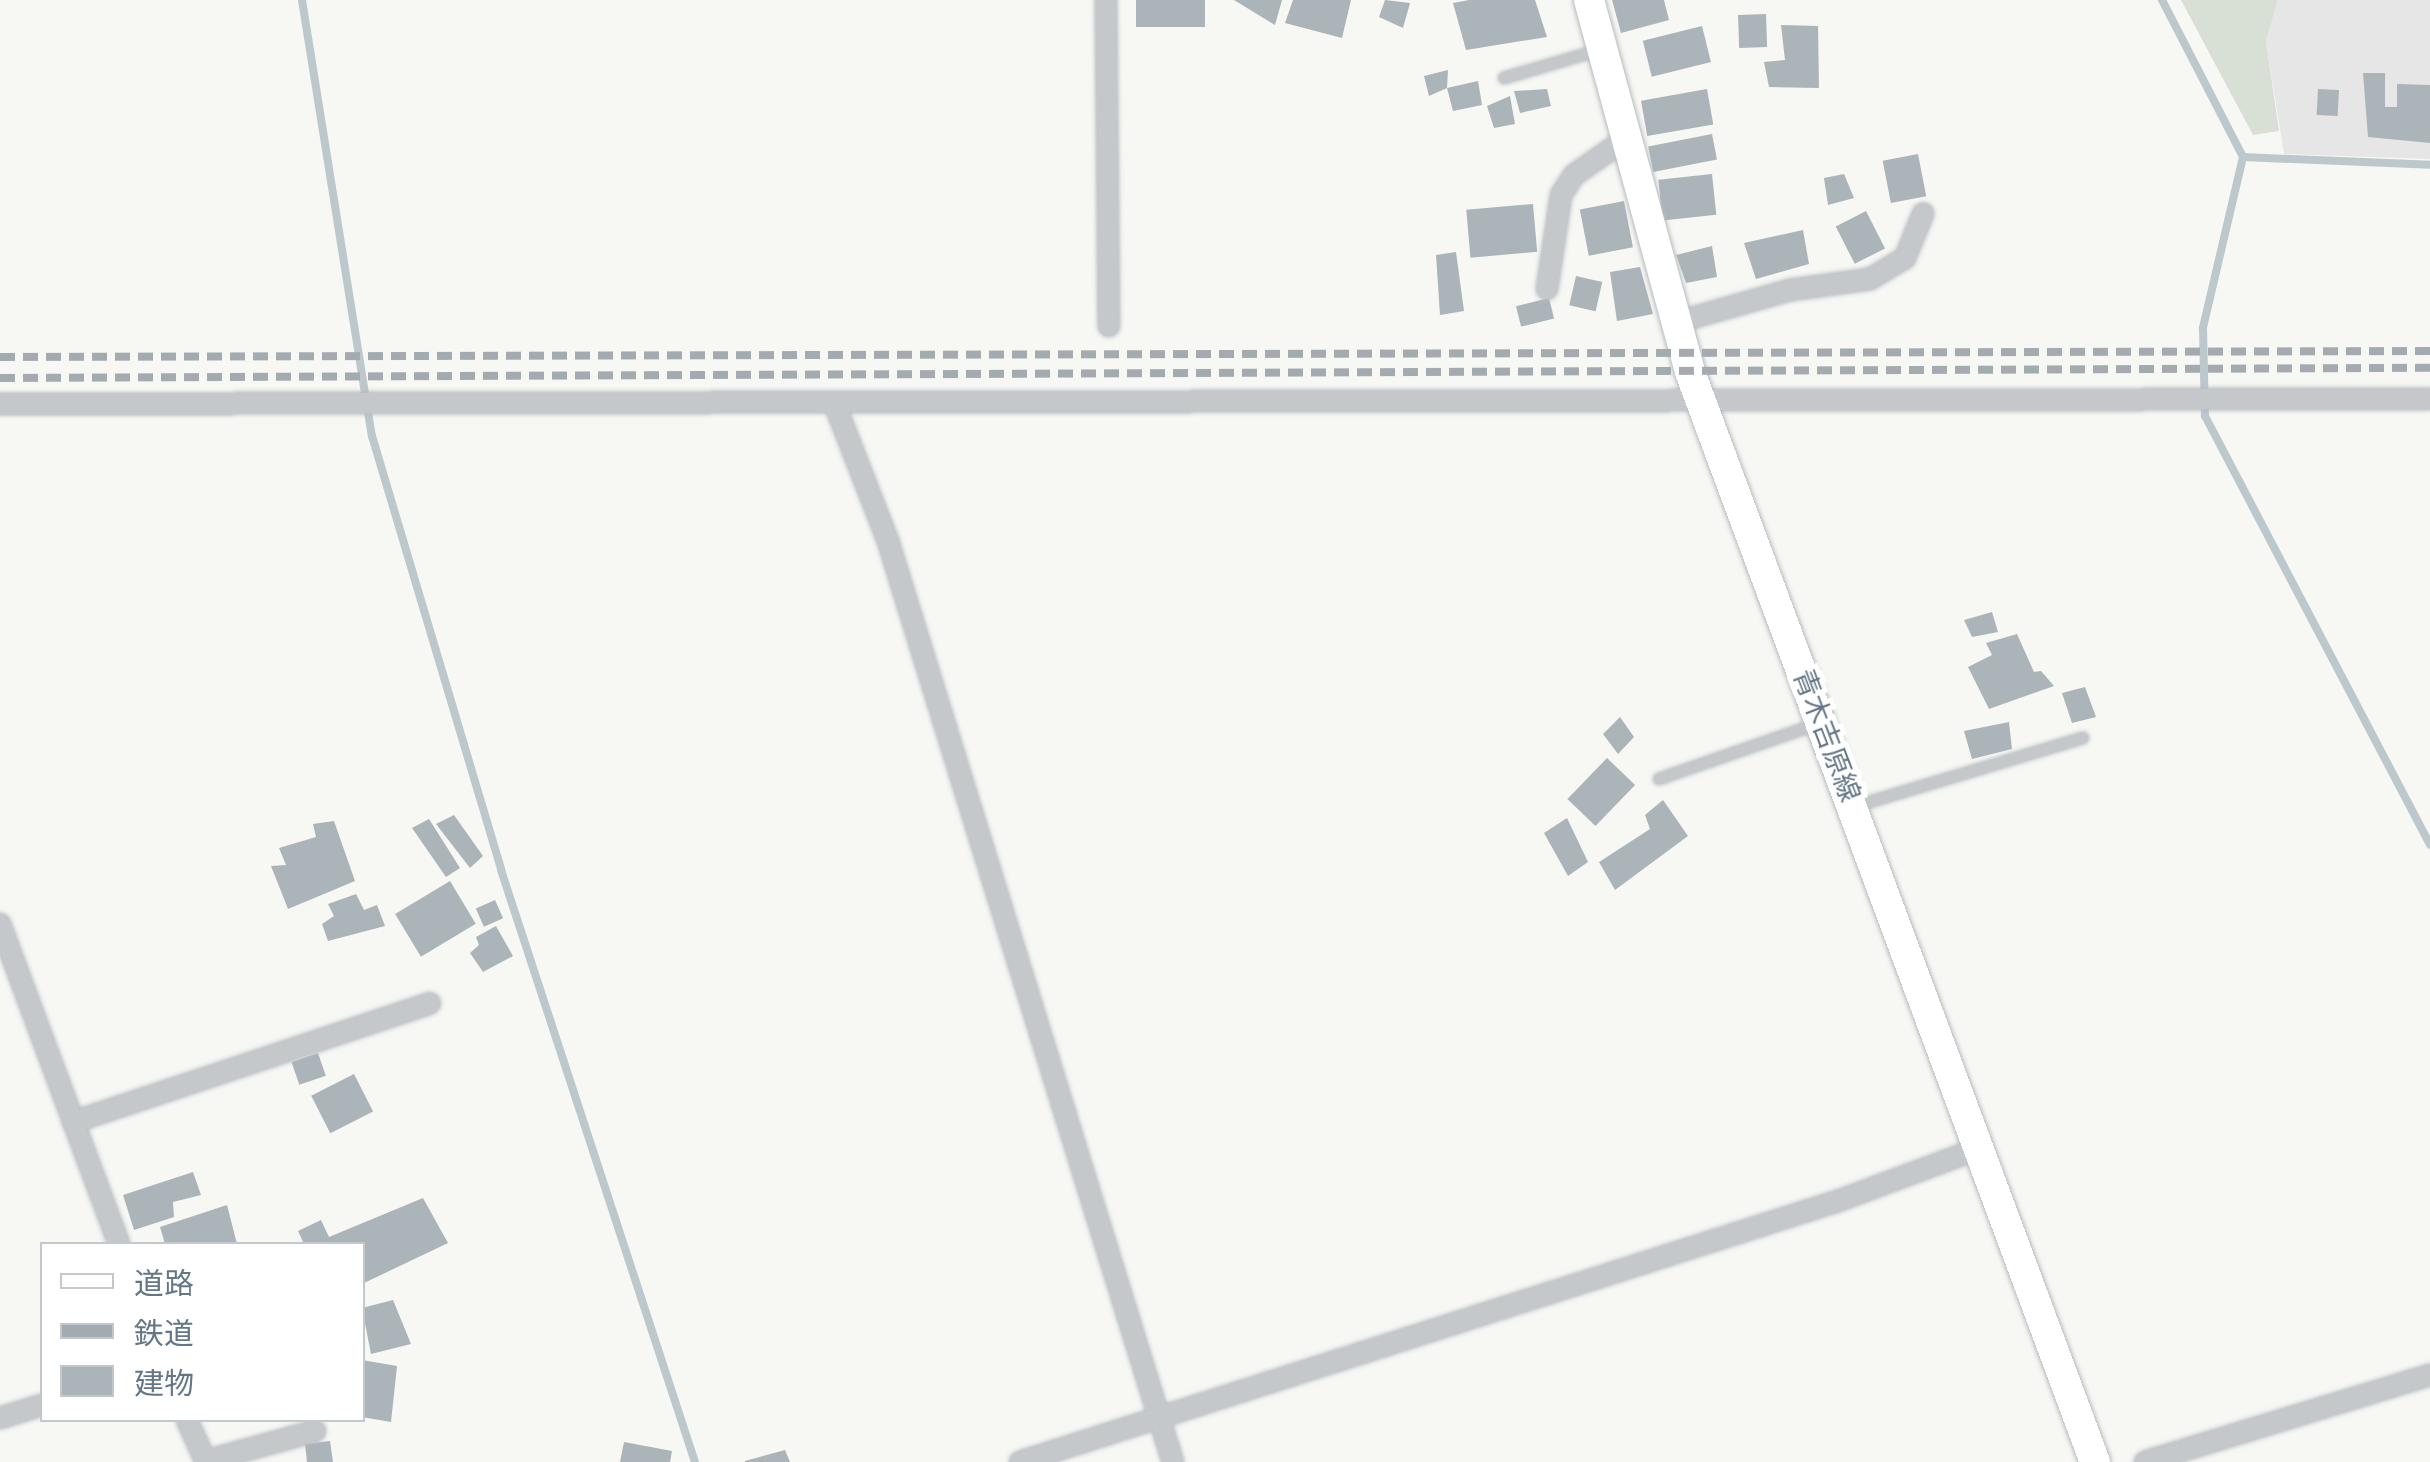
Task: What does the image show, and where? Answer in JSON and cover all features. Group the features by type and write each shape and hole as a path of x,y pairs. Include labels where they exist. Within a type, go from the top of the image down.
{"main road":[{"name":"青木吉原線","path":"1588,0 1674,324 2095,1462"}],"street":[{"path":"1106,0 1109,326"},
{"path":"1547,289 1560,195 1574,176 1623,141"},
{"path":"1674,324 1790,290 1870,279 1905,258 1923,214"},
{"path":"0,404 2430,399"},
{"path":"835,405 888,541 1173,1462"},
{"path":"0,924 118,1242"},
{"path":"73,1122 430,1002"},
{"path":"1020,1462 1838,1201 1980,1148"},
{"path":"2146,1462 2430,1375"},
{"path":"0,1418 40,1406"},
{"path":"189,1422 206,1461 315,1431"}],"lane":[{"path":"1504,78 1601,49"},
{"path":"1659,779 1823,722"},
{"path":"1855,806 2082,738"}],"shaded area":[{"path":"2181,0 2278,0 2266,41 2279,131 2253,135"},
{"path":"2278,0 2430,0 2430,159 2284,154 2266,41"}],"building":[{"path":"1136,0 1205,0 1205,27 1136,27"},
{"path":"1234,0 1282,0 1275,25"},
{"path":"1293,0 1351,0 1342,38 1285,23"},
{"path":"1385,0 1410,3 1403,28 1379,17"},
{"path":"1535,0 1547,37 1466,50 1453,3"},
{"path":"1612,0 1664,0 1669,20 1621,33"},
{"path":"1766,14 1767,47 1739,48 1738,15"},
{"path":"1781,25 1818,26 1819,88 1769,87 1764,62 1785,60"},
{"path":"1702,26 1711,62 1652,77 1643,41"},
{"path":"1448,70 1447,88 1429,96 1424,76"},
{"path":"2363,73 2385,73 2385,107 2397,107 2397,84 2430,85 2430,143 2368,137"},
{"path":"1478,81 1482,105 1453,111 1447,88"},
{"path":"1547,89 1551,106 1520,113 1514,91"},
{"path":"1707,89 1713,124 1647,136 1641,101"},
{"path":"2318,89 2339,90 2338,116 2317,115"},
{"path":"1510,96 1515,124 1494,128 1487,106"},
{"path":"1712,134 1717,160 1653,172 1648,146"},
{"path":"1918,154 1926,196 1891,203 1883,161"},
{"path":"1712,174 1716,215 1663,220 1658,180"},
{"path":"1844,174 1854,198 1828,205 1824,178"},
{"path":"1624,201 1633,247 1589,256 1580,210"},
{"path":"1533,204 1537,252 1470,258 1466,210"},
{"path":"1866,211 1885,248 1855,264 1836,226"},
{"path":"1803,230 1809,264 1756,279 1744,243"},
{"path":"1712,246 1717,277 1686,283 1676,255"},
{"path":"1456,252 1464,311 1440,315 1436,255"},
{"path":"1640,267 1653,314 1617,321 1610,272"},
{"path":"1576,276 1602,282 1596,311 1569,305"},
{"path":"1549,298 1554,318 1521,327 1516,306"},
{"path":"1992,612 1998,632 1972,637 1964,620"},
{"path":"2017,634 2034,672 2041,671 2054,686 1989,709 1968,667 1992,655 1986,643"},
{"path":"2085,687 2096,717 2072,723 2062,693"},
{"path":"1620,717 1634,737 1618,754 1603,734"},
{"path":"2009,722 2012,749 1972,759 1964,731"},
{"path":"1607,758 1635,785 1595,826 1567,799"},
{"path":"1663,800 1688,836 1615,890 1599,862 1650,829 1645,815"},
{"path":"454,815 483,856 470,868 436,824"},
{"path":"1567,818 1588,862 1568,876 1544,833"},
{"path":"429,819 460,868 446,877 412,828"},
{"path":"334,821 355,881 288,909 271,866 286,865 279,848 316,837 313,824"},
{"path":"450,881 476,924 421,957 395,914"},
{"path":"356,894 364,910 377,905 385,926 328,941 322,924 334,916 328,904"},
{"path":"495,900 503,918 484,927 476,909"},
{"path":"496,926 513,956 483,972 470,953 479,945 476,937"},
{"path":"318,1053 326,1076 299,1085 292,1062"},
{"path":"354,1074 373,1111 330,1133 311,1096"},
{"path":"193,1172 201,1195 173,1202 174,1217 134,1230 123,1195"},
{"path":"423,1198 448,1243 365,1283 365,1242 303,1242 298,1231 321,1220 329,1237"},
{"path":"227,1205 236,1242 164,1242 160,1227"},
{"path":"393,1300 411,1344 371,1354 365,1307"},
{"path":"365,1361 397,1366 391,1422 365,1418"},
{"path":"330,1441 333,1462 307,1462 305,1444"},
{"path":"624,1442 672,1451 670,1462 620,1462"},
{"path":"785,1450 790,1462 745,1462 745,1461"}],"waterway":[{"path":"302,0 372,436 501,870 695,1462"},
{"path":"2162,0 2243,157 2203,328 2205,416 2430,845"},
{"path":"2243,157 2430,165"}],"railway":[{"path":"0,357 2430,351"},
{"path":"0,378 2430,368"}]}
